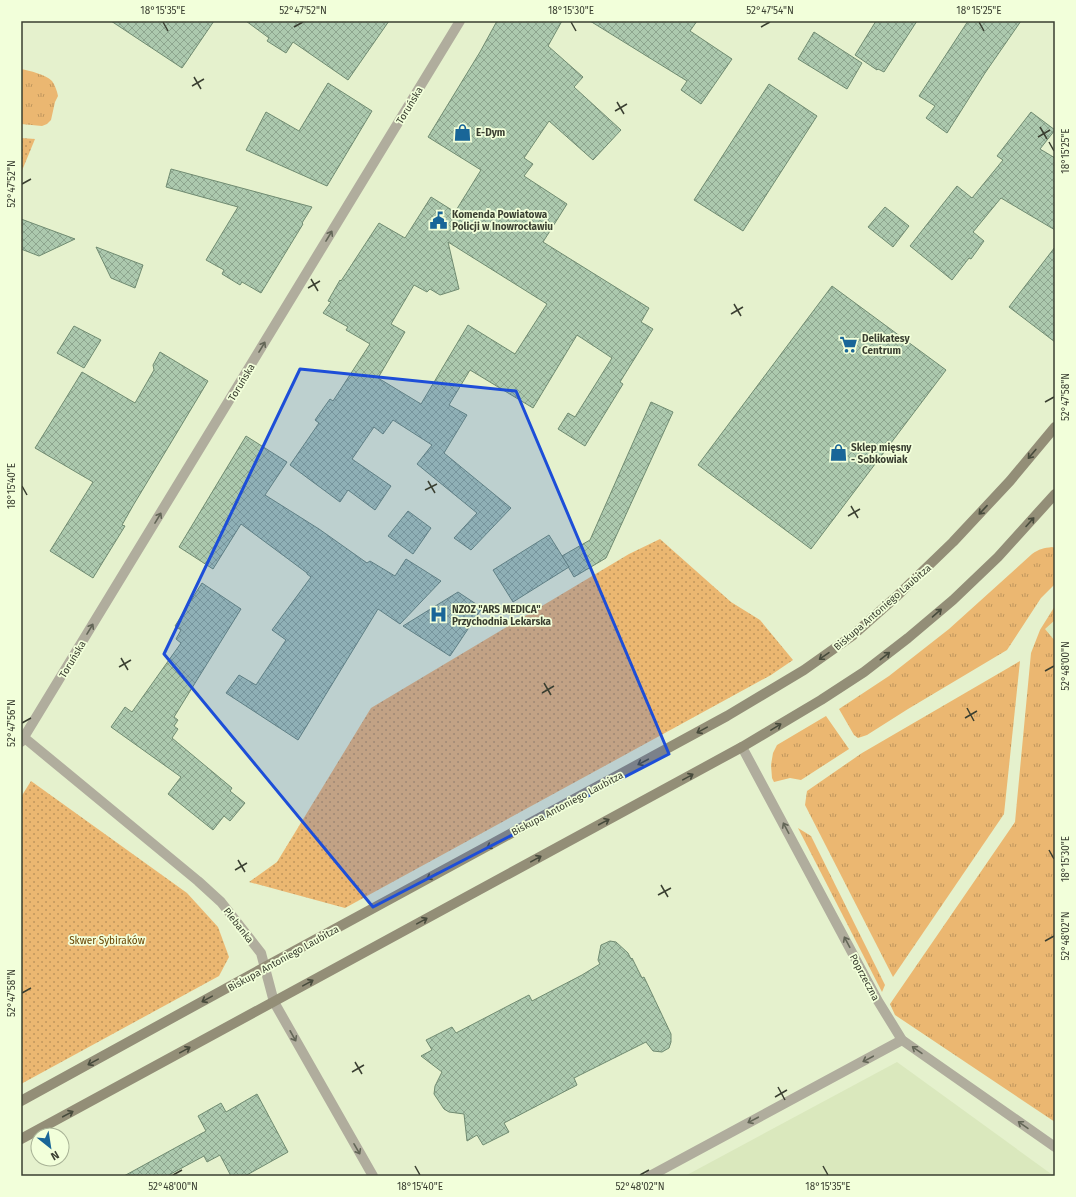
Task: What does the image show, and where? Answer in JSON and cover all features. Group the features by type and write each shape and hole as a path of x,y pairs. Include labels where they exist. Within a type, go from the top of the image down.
{"main road":[{"name":"Biskupa Antoniego Laubitza","path":"21,1101 265,966 702,730 804,670 852,636 897,596 953,542 1010,481 1055,427"},
{"path":"21,1139 742,747 827,696 864,672 908,638 953,600 998,558 1055,494"}],"street":[{"name":"Toruńska","path":"22,738 460,21"},
{"name":"Plebanka","path":"22,738 198,881 221,902 261,953 274,1002 373,1176"},
{"name":"Poprzeczna","path":"742,747 878,1001 902,1040 1055,1148"},
{"path":"650,1176 902,1040"}],"highlighted area":[{"path":"300,369 516,391 669,754 373,907 164,654"}],"shaded area":[{"path":"1055,606 1055,656 1040,630"},
{"path":"897,1062 1054,1176 685,1176"}],"green space":[{"path":"21,69 45,76 52,81 55,86 58,96 51,120 47,124 42,126 21,124"},
{"path":"21,138 35,139 21,173"},
{"path":"660,539 731,602 760,620 793,660 771,675 345,908 249,882 277,862 371,708 629,554"},
{"path":"1052,547 1055,548 1055,584 1041,598 1007,650 867,735 858,738 854,735 839,709 889,676 949,629 1032,554 1042,549"},
{"path":"1055,606 1055,620 1045,629 1055,641 1055,1122 895,1015 890,1004 1015,822 1031,653 1040,630"},
{"path":"1020,661 1004,814 893,977 805,805 807,791 862,753"},
{"path":"826,716 849,749 801,780 790,778 774,782 772,778 771,765 773,753 777,745"},
{"name":"Skwer Sybiraków","path":"31,781 187,893 218,927 229,957 219,976 21,1084 21,797"},
{"path":"798,828 811,836 885,985 882,992"}],"building":[{"path":"111,21 214,21 182,68"},
{"path":"246,21 389,21 348,80 293,42 286,53 267,41 269,38"},
{"path":"497,21 562,21 548,46 583,77 574,87 621,130 593,160 549,121 524,158 533,164 524,176 567,204 543,242 649,308 641,322 653,329 620,382 623,384 585,446 558,429 568,413 575,417 612,358 577,335 533,408 470,370 449,405 467,415 444,453 511,508 471,550 454,538 477,513 417,464 432,445 393,420 383,434 374,427 352,459 391,486 375,510 348,490 340,502 290,465 319,423 315,420 330,399 333,401 370,344 346,330 348,327 323,313 331,302 328,301 340,280 341,281 379,223 405,238 431,197 455,212 481,170 428,137 480,52","holes":["448,242 547,304 515,354 468,325 421,404 378,378 405,332 391,324 414,285 427,292 430,289 440,295 459,289"]},
{"path":"590,21 697,21 690,31 732,59 701,104 681,90 687,81"},
{"path":"876,21 917,21 884,72 878,69 877,70 855,55"},
{"path":"968,21 1021,21 985,73 947,133 926,118 935,106 919,96"},
{"path":"814,32 862,63 847,89 798,59"},
{"path":"328,83 372,111 327,186 246,150 266,112 299,131"},
{"path":"769,84 817,116 743,231 694,200"},
{"path":"1031,112 1055,130 1040,149 1055,158 1055,230 1001,198 973,232 984,241 971,259 969,258 952,280 910,246 957,186 972,198 1003,160 997,156"},
{"path":"171,169 312,207 261,293 242,282 240,285 222,274 224,270 206,260 238,207 166,187"},
{"path":"885,207 909,226 893,247 868,227"},
{"path":"21,219 75,239 39,256 21,249"},
{"path":"96,247 143,265 135,288 111,278"},
{"path":"1055,247 1055,342 1009,307"},
{"path":"832,286 946,370 811,549 698,465"},
{"path":"74,326 101,340 84,368 57,353"},
{"path":"160,352 208,381 134,504 122,525 125,526 93,578 50,551 93,482 35,448 82,372 135,403 154,370 153,365"},
{"path":"651,402 673,412 606,558 574,577 562,556 590,540"},
{"path":"246,436 287,462 265,495 319,529 367,563 370,561 395,576 406,559 441,581 400,624 378,609 298,740 226,693 239,675 256,685 286,640 272,630 311,577 241,524 213,569 179,547"},
{"path":"408,511 431,528 413,554 388,536"},
{"path":"549,535 569,567 513,602 493,570"},
{"path":"202,583 241,609 174,717 178,720 174,726 178,729 172,738 232,788 230,791 245,803 230,821 224,816 213,830 168,794 181,777 111,727 125,707 132,712 181,643 176,639 181,630 175,626"},
{"name":"NZOZ \"ARS MEDICA\" Przychodnia Lekarska","path":"458,592 482,608 450,656 403,626"},
{"path":"610,941 616,942 628,953 642,978 644,977 671,1034 669,1048 662,1052 653,1051 646,1042 574,1078 577,1085 504,1123 509,1132 483,1145 477,1135 467,1141 464,1114 449,1112 444,1109 434,1094 435,1086 442,1072 421,1056 432,1050 426,1040 452,1027 456,1033 529,995 532,1001 582,975 600,964 598,960 601,945"},
{"path":"257,1094 288,1152 245,1176 231,1176 220,1155 207,1162 204,1156 167,1176 124,1176 206,1131 198,1116 221,1103 226,1112"}],"place":[{"name":"E-Dym","path":"463,132"},
{"name":"Komenda Powiatowa Policji w Inowrocławiu","path":"439,220"},
{"name":"Delikatesy Centrum","path":"849,344"},
{"name":"Sklep mięsny - Sobkowiak","path":"838,453"},
{"name":"NZOZ \"ARS MEDICA\" Przychodnia Lekarska","path":"439,615"}]}
